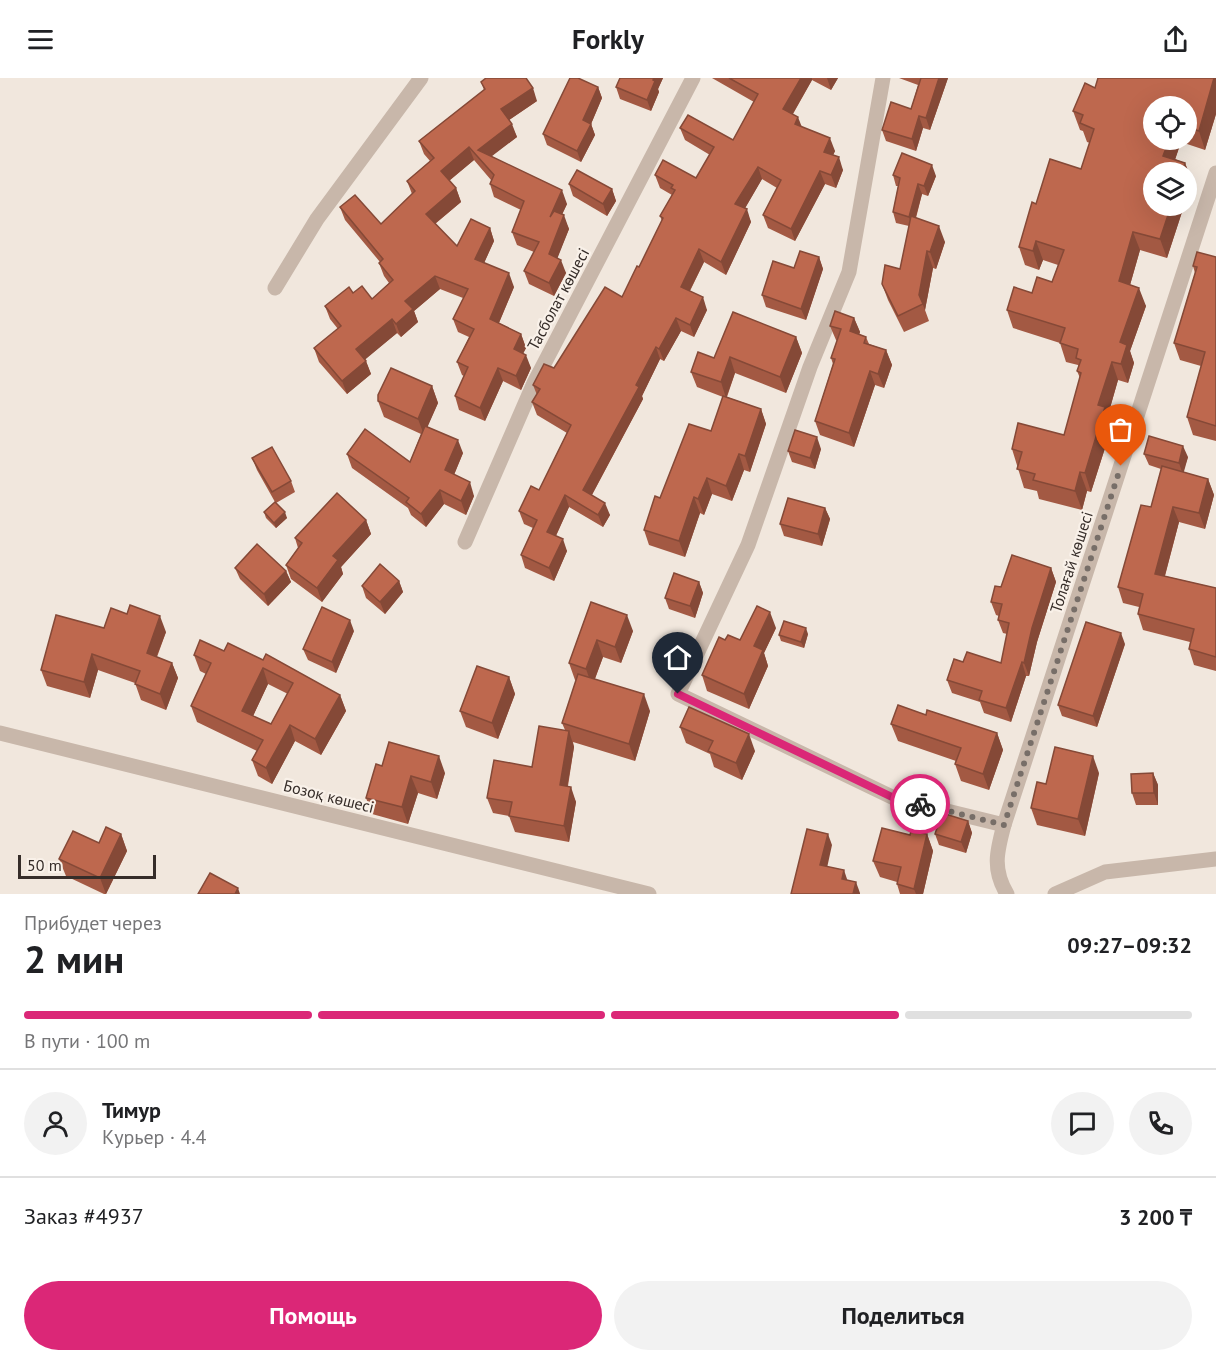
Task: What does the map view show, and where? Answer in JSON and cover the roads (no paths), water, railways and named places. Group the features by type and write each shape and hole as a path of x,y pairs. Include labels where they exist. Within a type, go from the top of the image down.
{"street":[{"path":"275,288 316,219 421,78"},
{"name":"Тасболат көшесі","path":"465,542 534,384 693,78"},
{"path":"883,78 849,272 810,367 748,545 678,694 894,798 1004,825"},
{"name":"Толағай көшесі","path":"1007,894 1002,885 995,858 1004,825 1216,173"},
{"name":"Бозоқ көшесі","path":"0,734 649,894"},
{"path":"1054,894 1106,872 1216,859"}]}
